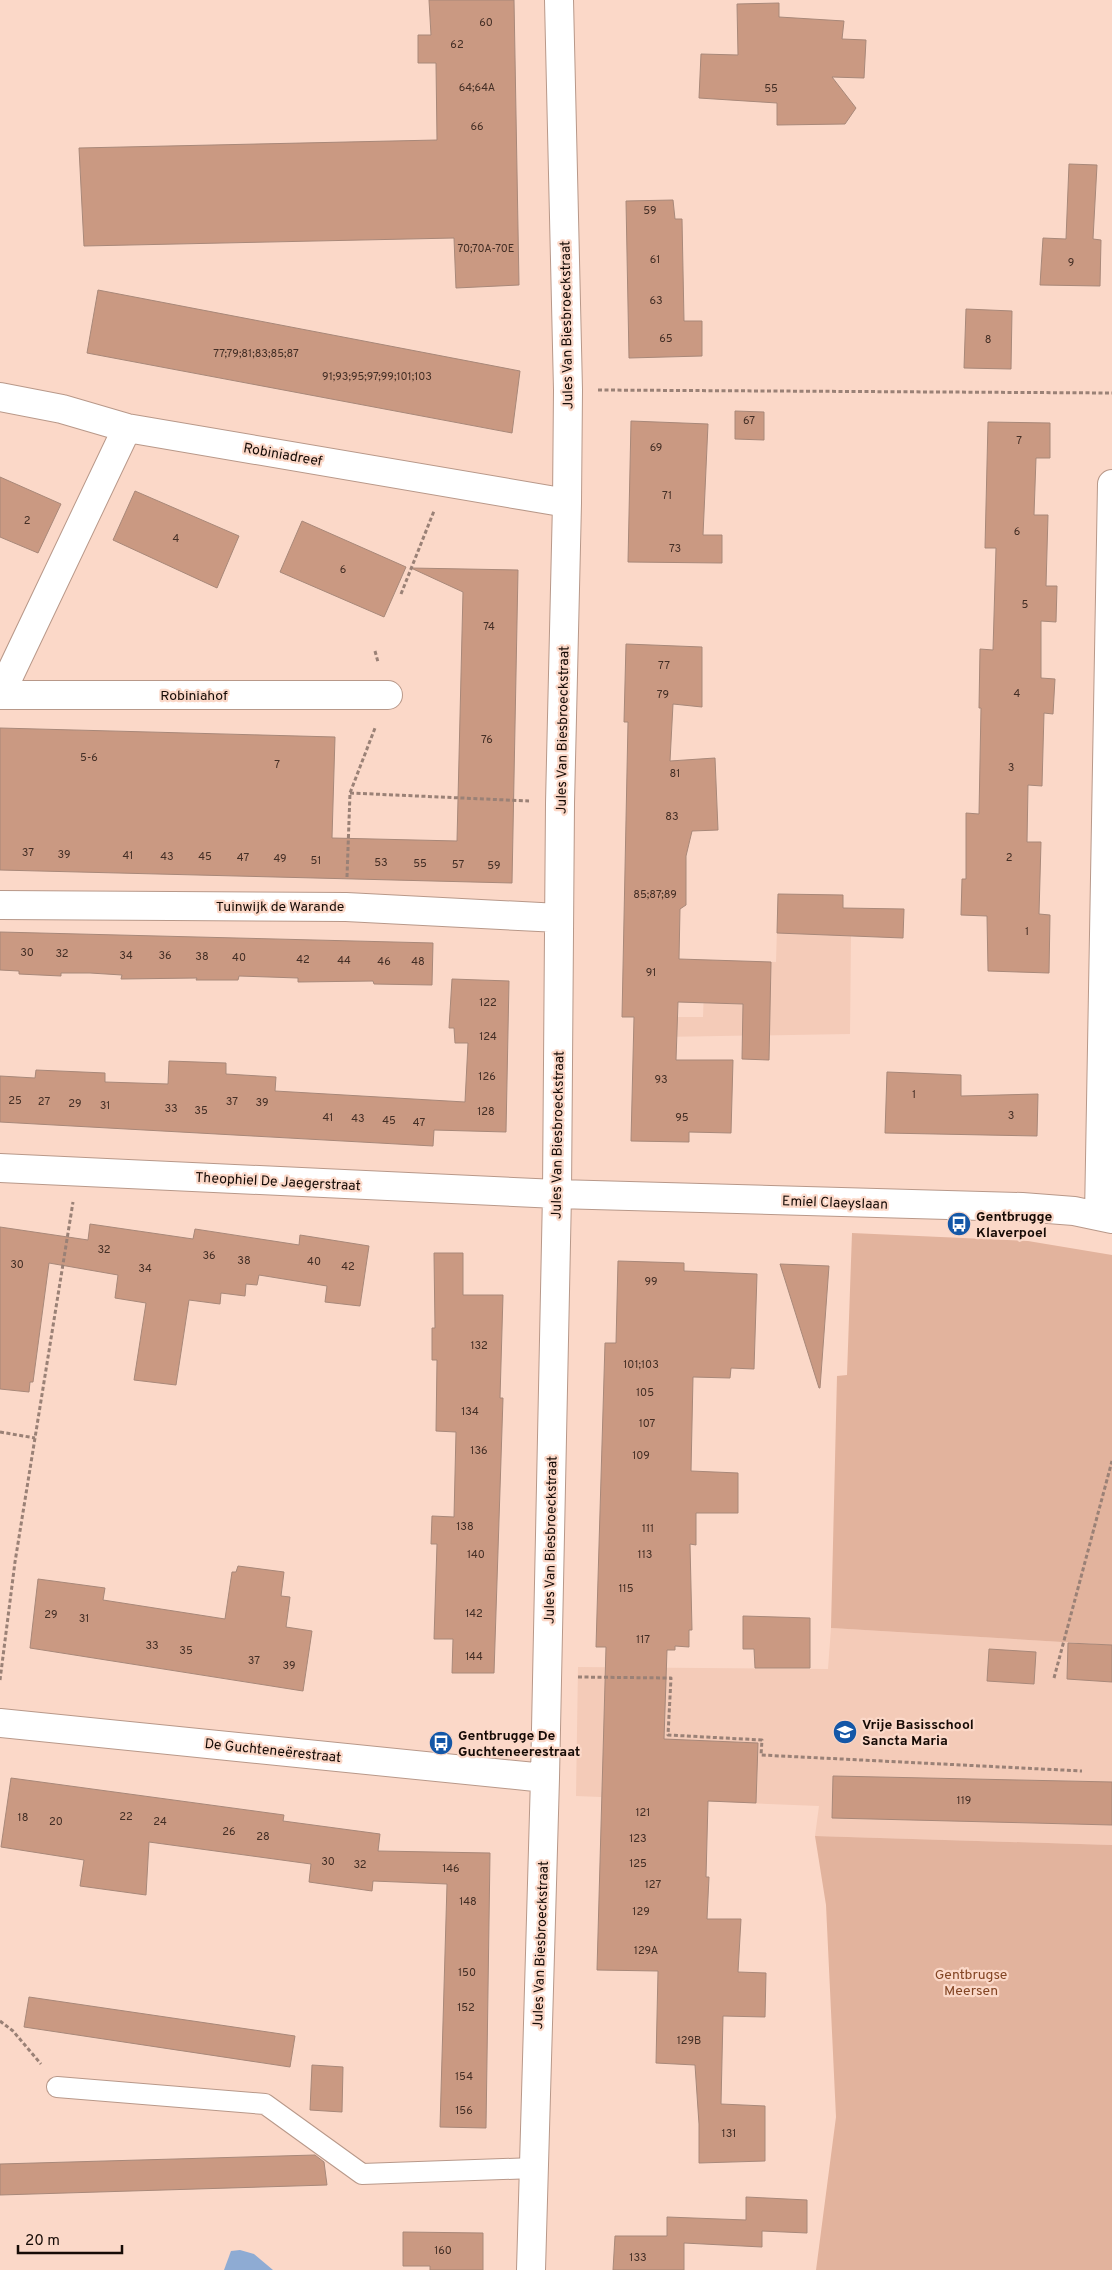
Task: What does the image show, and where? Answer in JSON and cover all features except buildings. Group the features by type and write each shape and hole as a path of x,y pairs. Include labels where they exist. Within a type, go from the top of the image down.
{"street":[{"name":"Jules Van Biesbroeckstraat","path":"531,2270 548,1676 557,1194 560,803 567,503 568,390 558,0"},
{"name":"Robiniadreef","path":"0,397 62,410 127,428 567,503"},
{"name":"Robiniahof","path":"127,428 0,695 388,695"},
{"path":"1106,1217 1112,484"},
{"name":"Tuinwijk de Warande","path":"0,905 346,907 559,918"},
{"name":"Theophiel De Jaegerstraat","path":"0,1168 557,1194"},
{"name":"Emiel Claeyslaan","path":"557,1194 1022,1206 1074,1211 1106,1217"},
{"name":"De Guchteneërestraat","path":"0,1723 545,1778"}],"lane":[{"path":"57,2086 265,2104 362,2174 534,2168"}],"path":[{"path":"568,390 1112,393"},
{"path":"401,594 446,482"},
{"path":"346,907 350,793 388,695 375,651"},
{"path":"350,793 560,803"},
{"path":"0,1678 16,1572 15,1562 78,1172"},
{"path":"0,1432 35,1438"},
{"path":"1054,1678 1112,1461"},
{"path":"548,1676 623,1679 671,1678 668,1735 762,1740 761,1755 1082,1771"},
{"path":"0,2021 12,2031 46,2069 57,2086"}],"shaded area":[{"path":"778,894 843,895 843,935 851,935 850,1034 660,1037 663,1017 703,1017 705,960 776,962"},
{"name":"Vrije Basisschool Sancta Maria","path":"831,1628 1112,1645 1112,1845 815,1836 819,1806 576,1796 578,1667 828,1669"}],"green space":[{"path":"852,1233 1028,1241 1112,1255 1112,1645 831,1628 837,1376 847,1375"},
{"name":"Gentbrugse Meersen","path":"815,1836 1112,1845 1112,2270 816,2270 836,2117 826,1905"}],"water":[{"path":"240,2250 254,2254 273,2270 224,2270 231,2251"}],"place":[{"name":"Gentbrugge Klaverpoel","path":"959,1224"},
{"name":"Vrije Basisschool Sancta Maria","path":"845,1732"},
{"name":"Gentbrugge De Guchteneerestraat","path":"441,1743"}]}
